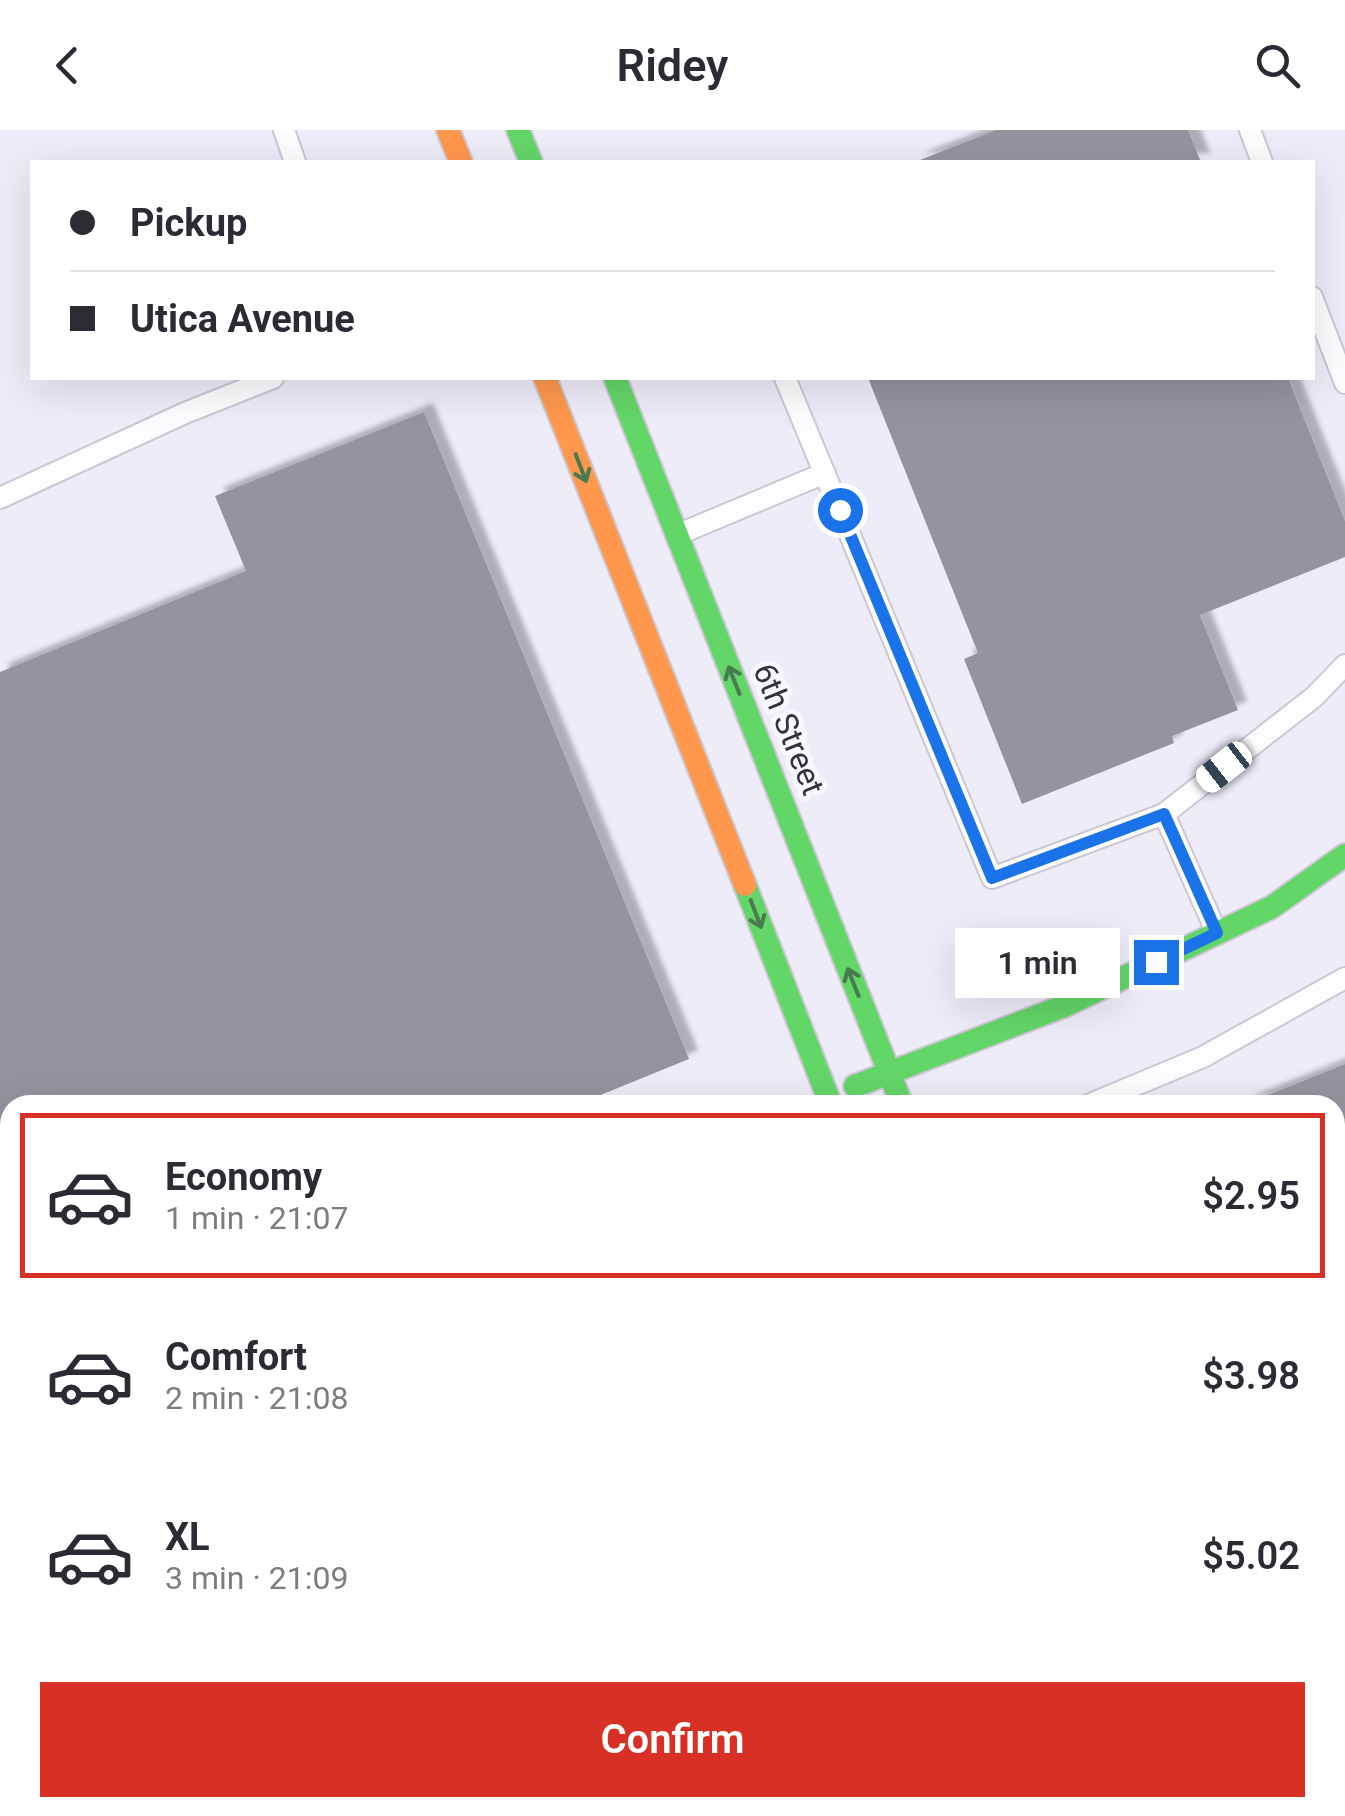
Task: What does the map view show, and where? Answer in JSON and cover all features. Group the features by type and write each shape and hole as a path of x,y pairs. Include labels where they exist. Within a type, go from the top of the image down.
{"main road":[{"path":"448,130 460,160"},
{"path":"518,130 530,160"},
{"path":"547,380 818,1095"},
{"name":"6th Street","path":"616,380 898,1095"},
{"path":"837,1095 1064,1006 1272,907 1344,859"}],"lane":[{"path":"284,130 294,160"},
{"path":"1250,130 1261,160"},
{"path":"1315,305 1345,383"},
{"path":"0,498 185,413 269,380"},
{"path":"787,380 992,878 1164,814 1314,696 1345,665"},
{"path":"677,535 825,473"},
{"path":"1164,814 1217,933"},
{"path":"1112,1095 1203,1057 1345,978"}],"building":[{"path":"996,130 1188,130 1200,160 920,160"},
{"path":"869,380 1289,380 1345,521 1345,557 1200,615 1238,710 1172,736 1174,743 1022,804 964,659 978,653"},
{"path":"424,412 689,1059 601,1095 0,1095 0,672 246,571 215,496"},
{"path":"1345,1064 1345,1095 1268,1095"}],"traffic: fast":[{"path":"518,130 530,160"},
{"path":"616,380 898,1095"},
{"path":"855,1086 1064,1006 1272,907 1345,855"},
{"path":"745,885 827,1095"}],"traffic: slow":[{"path":"448,130 460,160"},
{"path":"546,380 745,885"}],"route":[{"path":"840,510 992,878 1164,814 1217,933 1156,962"}]}
